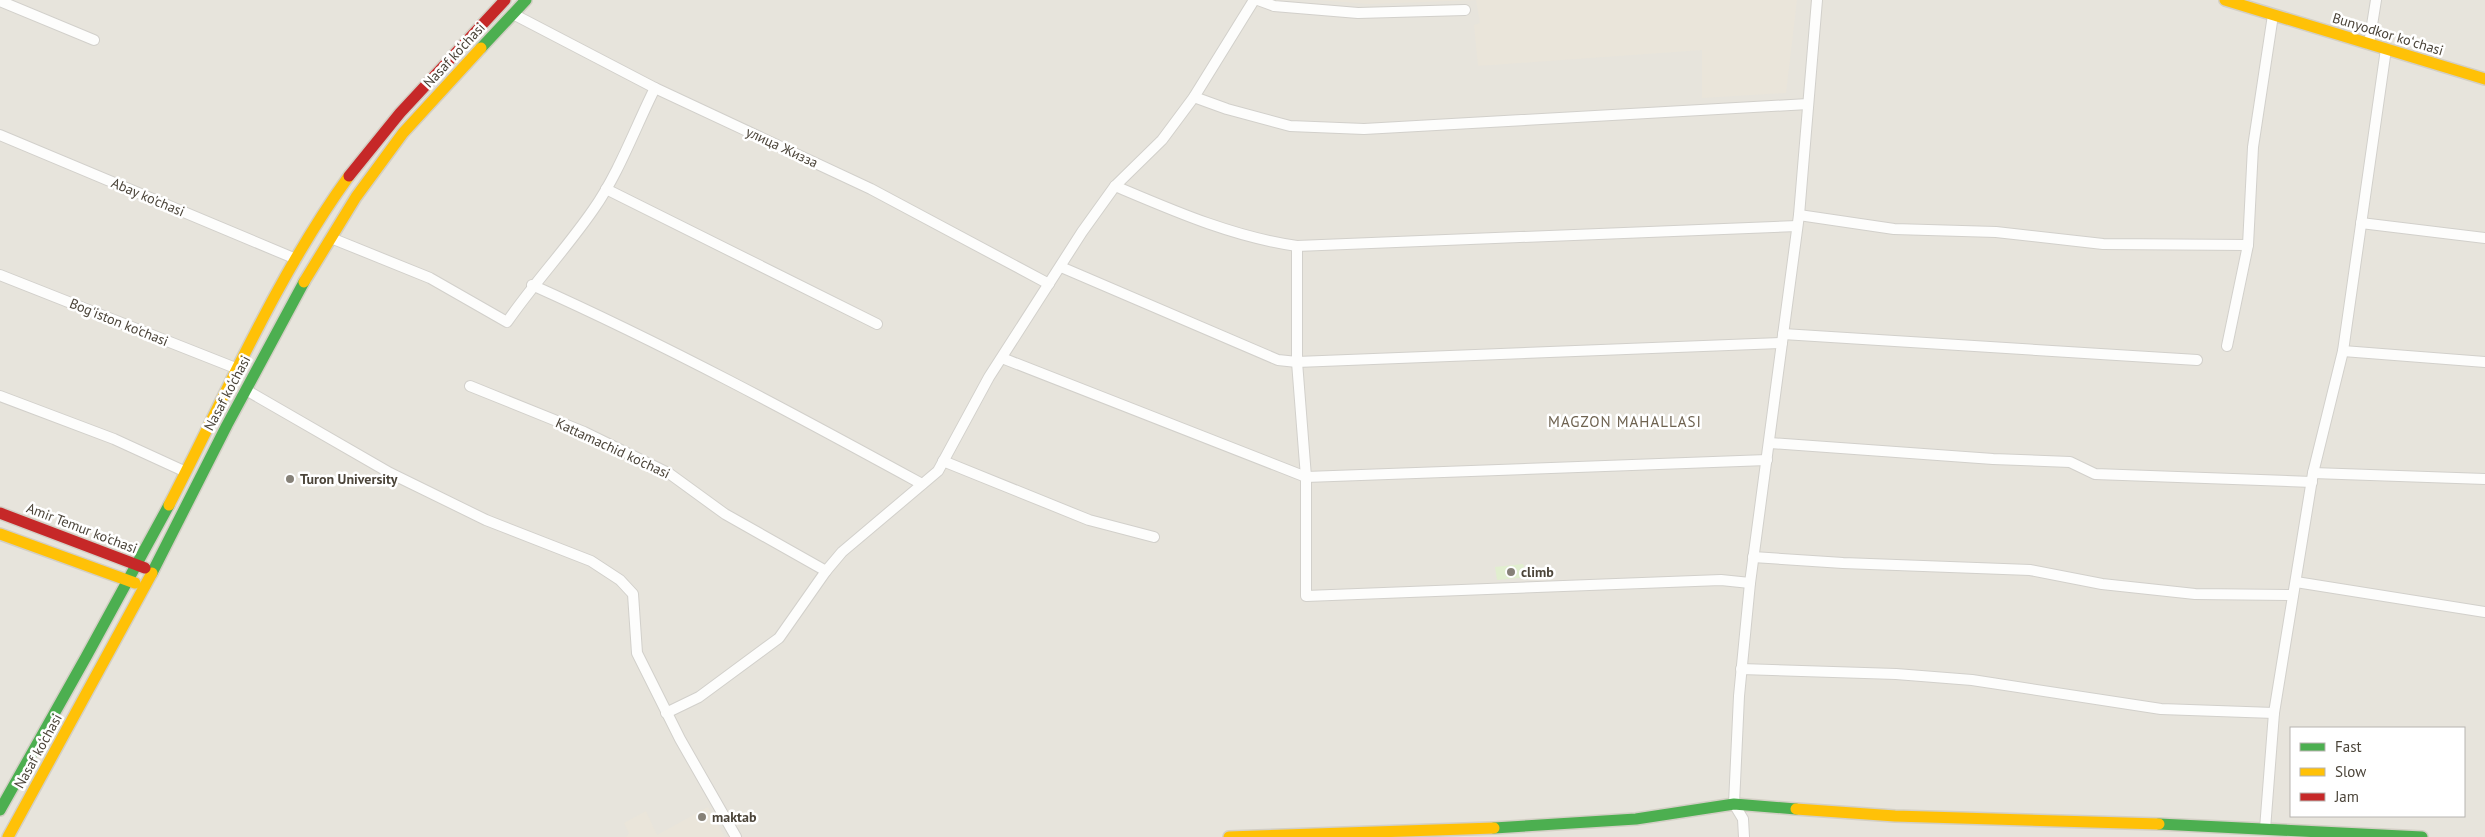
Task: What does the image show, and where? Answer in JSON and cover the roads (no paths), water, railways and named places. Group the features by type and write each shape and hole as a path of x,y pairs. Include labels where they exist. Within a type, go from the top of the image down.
{"main road":[{"name":"Nasaf ko‘chasi","path":"0,810 186,472 296,259 345,183 401,112 505,0"},
{"name":"Nasaf ko‘chasi","path":"8,837 153,572 246,390 304,282 331,238 356,198 403,133 526,0"},
{"name":"Bunyodkor koʻchasi","path":"2225,0 2485,79"},
{"name":"Amir Temur ko'chasi","path":"0,513 153,572"},
{"path":"0,534 127,580 144,588"},
{"path":"1229,837 1540,827 1636,819 1734,804 1895,816 2109,821 2422,837"}],"street":[{"path":"666,713 699,697 779,638 826,571 842,552 938,471 1002,358 1082,232 1115,186 1162,140 1194,97 1256,0 1274,6 1358,13 1465,10"},
{"path":"1744,837 1743,819 1734,804 1741,669 1753,557 1770,444 1798,226 1818,0"},
{"path":"2369,44 2376,0"},
{"path":"0,1 94,40"},
{"name":"улица Жизза","path":"513,14 655,88 871,189 1049,284"},
{"path":"2227,346 2248,244 2252,147 2273,14"},
{"path":"2266,830 2274,713 2313,478 2343,350 2386,49"},
{"path":"331,238 430,278 507,322 532,285 592,211 606,189 655,88"},
{"path":"1194,97 1227,109 1290,126 1364,129 1808,104"},
{"name":"Abay ko'chasi","path":"0,135 296,259"},
{"path":"1115,186 1203,223 1273,243 1297,246 1798,226"},
{"path":"606,189 876,324"},
{"path":"1799,215 1894,229 1996,232 2103,244 2248,244"},
{"path":"2361,222 2485,238"},
{"path":"1297,246 1297,362 1306,477 1306,596 1721,580 1750,583"},
{"path":"1061,267 1278,360 1297,362 1783,339 2198,360"},
{"name":"Bog'iston ko'chasi","path":"0,274 238,369"},
{"path":"532,285 628,328 762,396 922,484"},
{"path":"2343,350 2485,362"},
{"path":"1002,358 1306,477 1767,460"},
{"name":"Kattamachid ko'chasi","path":"470,386 584,432 670,474 725,514 826,571"},
{"path":"246,390 390,473 486,520 591,561 620,580 632,594 636,653 666,713 736,837"},
{"path":"0,396 114,439 186,472"},
{"path":"1770,444 1992,459 2070,462 2096,474 2485,479"},
{"path":"943,461 1089,520 1154,538"},
{"path":"1753,557 1843,563 2030,570 2102,584 2195,594 2294,595"},
{"path":"2296,582 2485,612"},
{"path":"1741,669 1896,674 1972,680 2161,709 2274,713"}],"place":[{"name":"Turon University","path":"290,479"},
{"name":"climb","path":"1511,572"},
{"name":"maktab","path":"702,817"}],"district":[{"name":"MAGZON MAHALLASI","path":"1625,422"}]}
